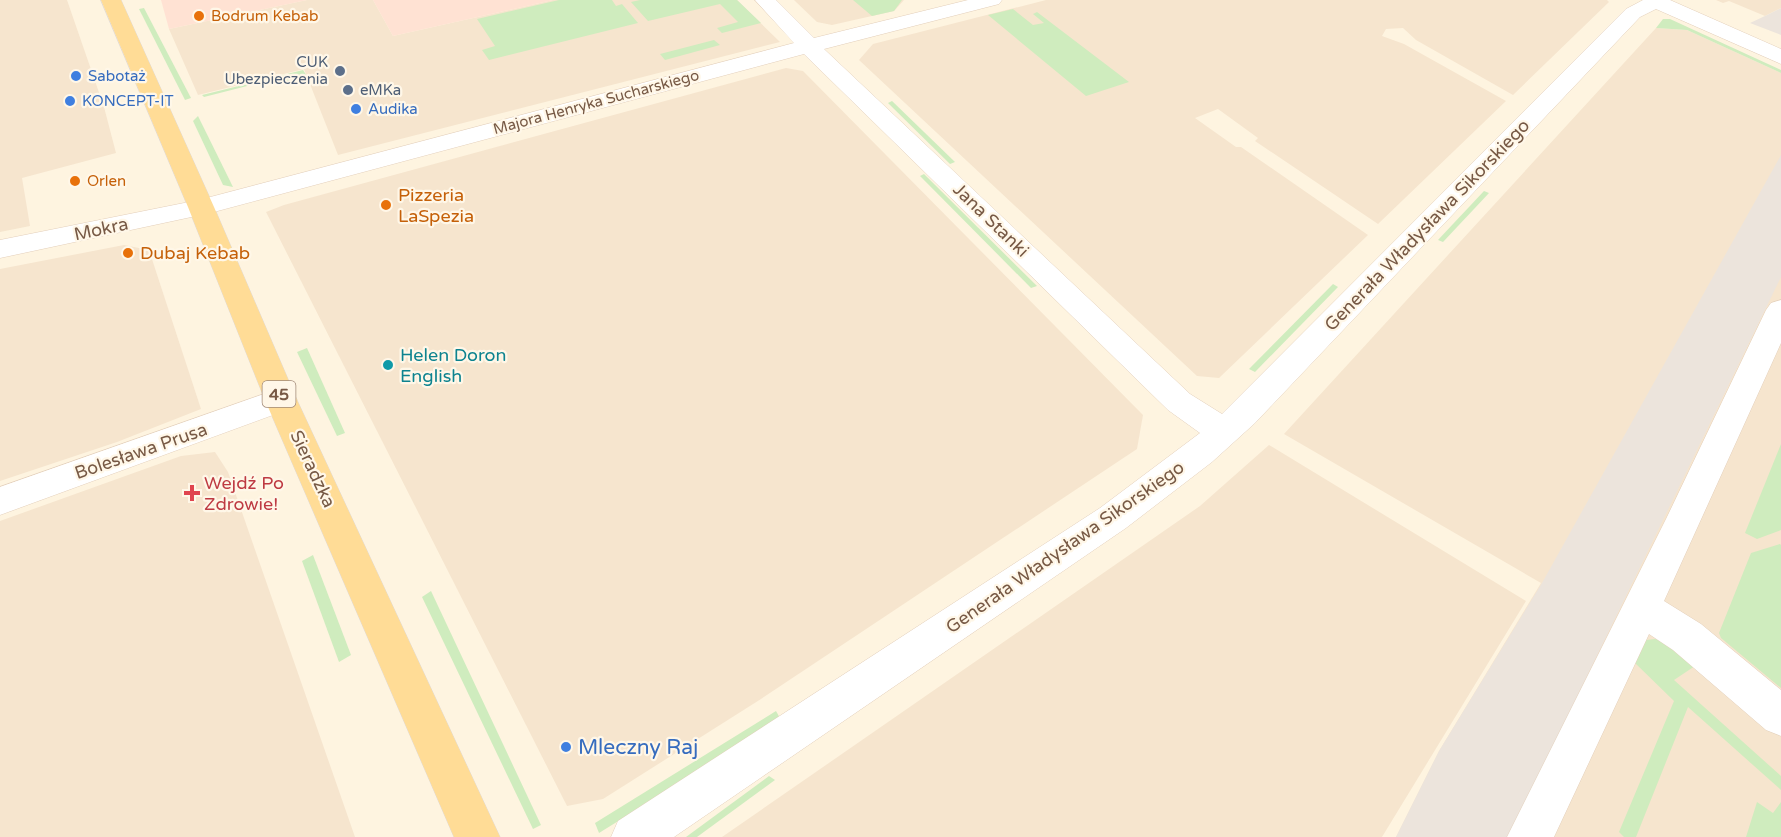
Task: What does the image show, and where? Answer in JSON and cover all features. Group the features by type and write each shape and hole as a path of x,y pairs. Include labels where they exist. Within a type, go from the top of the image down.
{"main road":[{"name":"Sieradzka","path":"111,0 201,207 281,400 477,837"}],"street":[{"name":"Jana Stanki","path":"765,0 809,46 1179,402 1224,432"},
{"name":"Majora Henryka Sucharskiego","path":"201,207 809,46 992,0"},
{"path":"1655,1 1781,57"},
{"name":"Generała Władysława Sikorskiego","path":"634,837 1113,518 1224,432 1633,13 1642,6 1655,1"},
{"name":"Mokra","path":"0,249 201,207"},
{"path":"1530,837 1781,310"},
{"name":"Bolesława Prusa","path":"0,501 281,400"},
{"path":"1641,608 1687,637 1781,716"}],"shaded area":[{"path":"0,0 67,0 104,107 116,153 22,178 30,226 0,232"},
{"path":"161,0 307,0 169,29"},
{"path":"307,0 373,0 393,36 553,0 737,0 780,42 338,155 304,69 198,95 169,29"},
{"path":"373,0 553,0 393,36"},
{"path":"794,0 904,0 894,11 832,25 817,22"},
{"path":"1046,0 1607,0 1609,2 1513,95 1416,40 1403,28 1386,29 1382,36 1404,44 1506,101 1378,224 1255,141 1258,138 1218,109 1195,118 1368,235 1219,378 1197,376 859,60 873,44"},
{"path":"1716,0 1781,0 1781,8 1765,16 1729,1 1723,3"},
{"path":"1781,8 1781,35 1750,23 1765,16"},
{"path":"1656,28 1687,30 1781,73 1781,837 1396,837 1439,751 1541,583 1284,434"},
{"path":"786,68 803,71 1143,415 1137,449 761,699 603,799 567,806 266,212 284,205"},
{"path":"1781,155 1781,277 1509,837 1396,837 1439,751 1542,583"},
{"path":"124,245 149,250 201,409 117,442 0,481 0,269"},
{"path":"1269,445 1526,601 1382,837 722,837 1200,506"},
{"path":"215,452 228,472 355,837 0,837 0,521 181,456"}],"green space":[{"path":"559,0 612,0 616,6 622,4 638,23 489,60 482,50 495,46 477,19"},
{"path":"640,0 737,0 761,23 722,33 717,28 738,22 720,4 648,21 631,2"},
{"path":"853,0 902,0 894,11 872,16"},
{"path":"144,8 191,98 185,100 139,9"},
{"path":"1013,9 1033,25 1044,23 1033,14 1037,12 1129,82 1086,96 988,15"},
{"path":"1663,19 1670,19 1781,70 1781,73 1687,30 1656,28"},
{"path":"714,40 720,45 665,60 660,54"},
{"path":"303,70 307,76 285,82 282,77 204,97 202,95"},
{"path":"892,101 955,162 950,164 888,103"},
{"path":"198,116 233,187 223,185 193,121"},
{"path":"924,174 1037,286 1031,288 920,176"},
{"path":"1484,191 1489,193 1443,242 1438,240"},
{"path":"1333,284 1338,287 1255,372 1249,369"},
{"path":"307,348 345,433 337,436 297,352"},
{"path":"1781,444 1781,530 1757,539 1745,533"},
{"path":"1780,544 1781,688 1721,638 1719,633 1751,553"},
{"path":"313,555 351,655 339,662 302,561"},
{"path":"431,591 541,825 533,829 422,597"},
{"path":"1646,640 1664,641 1698,664 1674,680 1781,776 1781,790 1688,707 1636,837 1624,837 1619,832 1674,701 1635,663"},
{"path":"776,711 781,720 599,833 595,823"},
{"path":"769,776 775,780 697,837 686,837"},
{"path":"1757,802 1773,813 1781,802 1781,837 1746,837"}],"place":[{"name":"Bodrum Kebab","path":"199,16"},
{"name":"CUK Ubezpieczenia","path":"340,71"},
{"name":"Sabotaż","path":"76,76"},
{"name":"eMKa","path":"348,90"},
{"name":"KONCEPT-IT","path":"70,101"},
{"name":"Audika","path":"356,109"},
{"name":"Orlen","path":"75,181"},
{"name":"Pizzeria LaSpezia","path":"386,205"},
{"name":"Dubaj Kebab","path":"128,253"},
{"name":"Helen Doron English","path":"388,365"},
{"name":"Wejdź Po Zdrowie!","path":"192,493"},
{"name":"Mleczny Raj","path":"566,747"}]}
